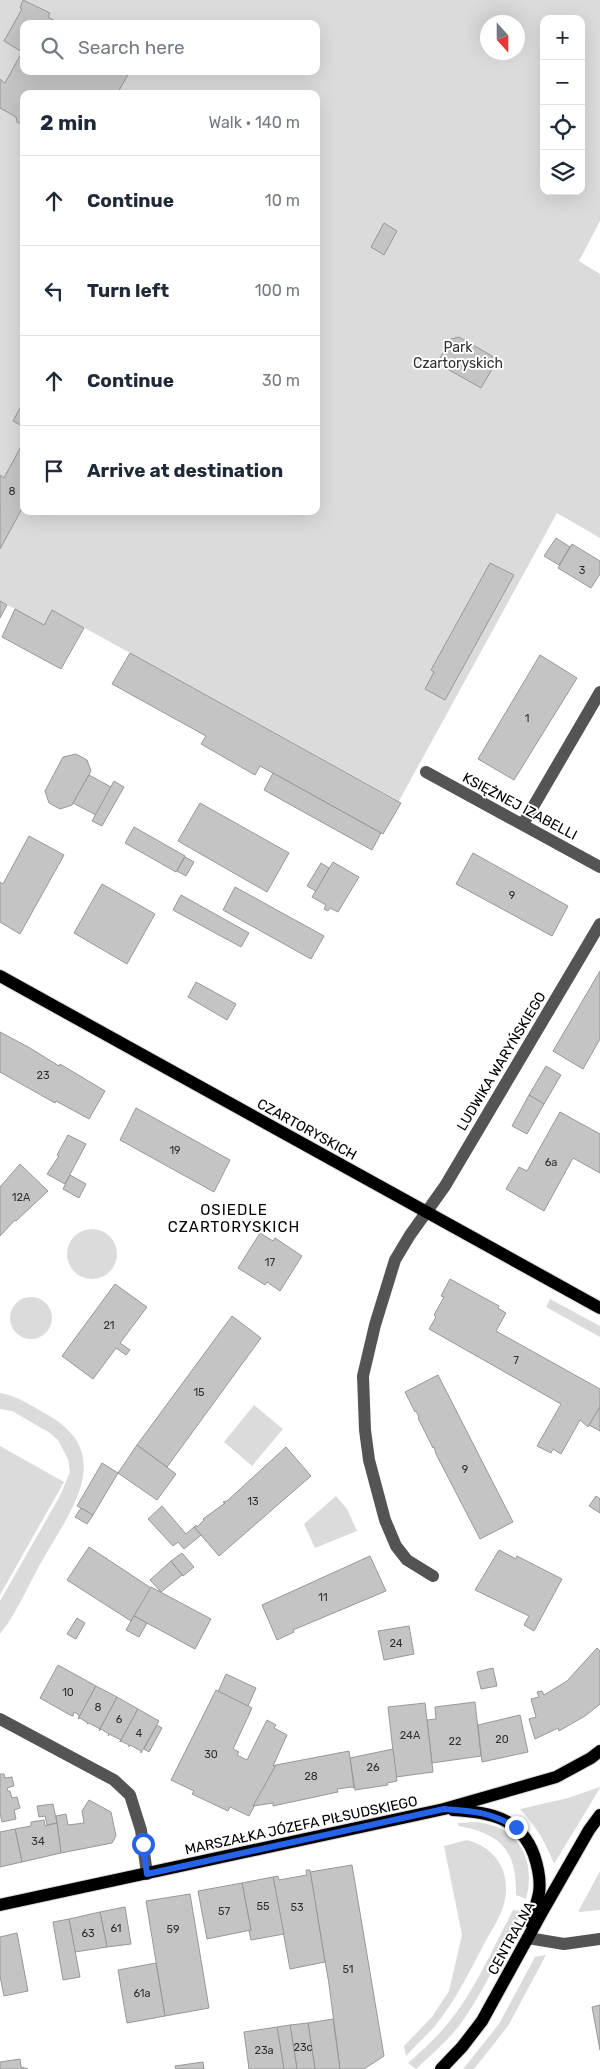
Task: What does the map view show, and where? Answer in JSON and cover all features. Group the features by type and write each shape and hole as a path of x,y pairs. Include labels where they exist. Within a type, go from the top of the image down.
{"main road":[{"name":"CZARTORYSKICH","path":"0,976 600,1308"},
{"name":"MARSZAŁKA JÓZEFA PIŁSUDSKIEGO","path":"0,1905 444,1809 556,1777 600,1751"},
{"path":"444,1809 480,1812 498,1817 516,1827 530,1844 539,1868 539,1892 528,1938"},
{"name":"CENTRALNA","path":"440,2069 462,2047 482,2021 589,1830 600,1815"}],"street":[{"path":"523,824 600,692"},
{"name":"KSIĘŻNEJ IZABELLI","path":"426,772 600,867"},
{"name":"LUDWIKA WARYŃSKIEGO","path":"433,1576 407,1560 396,1546 385,1520 369,1460 365,1430 363,1376 375,1325 395,1260 445,1186 600,924"},
{"path":"0,1719 114,1780 130,1795 141,1830 147,1874"},
{"path":"528,1938 564,1944 600,1938"}],"green space":[{"name":"Park Czartoryskich","path":"0,0 600,0 600,221 579,261 600,274 600,538 557,513 399,801 52,610 44,625 0,601"},
{"path":"92,1229 101,1231 112,1240 117,1254 115,1263 106,1274 92,1279 83,1277 72,1268 67,1254 69,1245 78,1234"},
{"path":"35,1297 43,1300 49,1306 52,1318 49,1330 43,1336 27,1339 19,1336 13,1330 10,1314 13,1306 19,1300"},
{"path":"550,1299 600,1326 600,1337 546,1307"},
{"path":"0,1393 13,1396 31,1405 69,1431 80,1448 84,1466 81,1484 64,1523 17,1608 0,1634 0,1601 61,1494 70,1472 68,1459 58,1440 50,1433 12,1411 0,1409"},
{"path":"254,1405 283,1429 252,1466 224,1442"},
{"path":"0,1446 64,1482 0,1595"},
{"path":"336,1496 347,1509 357,1531 315,1548 304,1524"},
{"path":"600,1787 554,1864 540,1835 520,1809 568,1798"},
{"path":"478,1822 504,1830 520,1845 529,1871 526,1899 516,1895 514,1867 504,1847 486,1834 459,1826 457,1823"},
{"path":"467,1840 487,1849 500,1865 506,1885 503,1907 449,2007 435,2026 406,2056 404,2046 432,2017 449,1991 462,1935 444,1846"},
{"path":"600,1871 600,1910 579,1912 579,1910"},
{"path":"513,1910 522,1911 480,1993 453,2033 416,2069 408,2063 440,2033 468,1996"},
{"path":"546,1955 508,2026 474,2069 463,2069 499,2024 535,1957"}],"building":[{"path":"23,0 50,13 48,17 54,20 20,20 20,51 4,41 22,9 20,8"},
{"path":"20,56 20,75 128,75 119,90 20,90 20,123 17,122 16,117 0,108 0,79 5,83"},
{"path":"384,223 397,231 384,255 371,247"},
{"path":"459,337 492,356 495,364 481,388 437,363 451,339"},
{"path":"20,408 20,425 13,421"},
{"path":"20,448 20,512 0,549 0,475 4,478"},
{"path":"556,538 570,547 559,565 544,556"},
{"path":"572,544 600,561 600,574 591,588 558,568"},
{"path":"490,563 514,575 445,700 425,689 434,672 431,670"},
{"path":"0,601 7,605 0,618"},
{"path":"15,609 44,625 52,610 84,628 61,669 2,637"},
{"path":"130,653 401,803 383,834 260,766 255,775 201,744 206,736 112,684"},
{"path":"540,655 577,678 514,780 478,759"},
{"path":"76,754 87,760 91,771 72,805 60,809 49,803 45,791 63,757"},
{"path":"273,773 381,833 372,850 264,790"},
{"path":"89,775 111,787 96,815 73,803"},
{"path":"114,781 124,787 102,826 92,821"},
{"path":"200,803 289,853 267,892 178,841"},
{"path":"134,827 185,856 176,872 125,843"},
{"path":"29,836 64,855 20,934 0,922 0,882 3,884"},
{"path":"473,853 568,906 552,936 456,884"},
{"path":"185,857 194,862 186,876 177,871"},
{"path":"333,862 359,877 338,912 330,908 328,911 324,909 326,905 312,897"},
{"path":"321,863 329,868 316,891 307,886"},
{"path":"102,884 155,914 127,964 74,933"},
{"path":"235,887 324,936 311,959 223,910"},
{"path":"181,895 249,933 241,947 173,910"},
{"path":"600,971 600,1039 583,1069 553,1051"},
{"path":"196,982 236,1004 227,1020 188,997"},
{"path":"0,1032 105,1091 89,1119 56,1101 55,1103 0,1072"},
{"path":"546,1066 561,1075 544,1104 529,1095"},
{"path":"529,1095 544,1104 527,1134 512,1126"},
{"path":"136,1108 230,1160 214,1192 120,1140"},
{"path":"560,1112 600,1134 600,1173 573,1158 544,1211 506,1189 519,1167 527,1171"},
{"path":"68,1135 86,1144 65,1184 47,1174 59,1156 57,1155"},
{"path":"20,1164 48,1191 0,1236 0,1187"},
{"path":"70,1175 86,1184 79,1198 63,1189"},
{"path":"260,1233 273,1241 275,1238 302,1256 280,1291 267,1282 265,1285 238,1268"},
{"path":"450,1279 499,1306 498,1308 506,1313 496,1331 600,1389 600,1407 588,1427 580,1420 561,1454 553,1449 551,1453 537,1446 561,1404 429,1329 436,1317 434,1315 444,1297 441,1296"},
{"path":"115,1284 147,1307 120,1343 130,1350 126,1355 116,1348 93,1379 62,1356"},
{"path":"232,1316 261,1338 167,1467 137,1445"},
{"path":"438,1375 513,1522 480,1539 405,1392"},
{"path":"600,1407 600,1431 589,1425"},
{"path":"137,1445 176,1474 157,1500 118,1473"},
{"path":"286,1447 311,1476 219,1556 194,1527 196,1525 197,1527 203,1519 225,1503 223,1502 227,1501"},
{"path":"102,1463 118,1473 93,1515 77,1506"},
{"path":"596,1496 600,1499 600,1513 589,1506"},
{"path":"162,1506 186,1534 194,1527 201,1535 184,1549 178,1542 173,1546 148,1519"},
{"path":"81,1508 93,1515 87,1524 75,1517"},
{"path":"89,1547 151,1588 131,1621 67,1580"},
{"path":"499,1550 516,1559 517,1556 562,1579 534,1631 524,1625 529,1616 475,1590"},
{"path":"182,1553 194,1567 183,1576 171,1561"},
{"path":"370,1556 386,1591 293,1630 294,1632 277,1640 262,1605"},
{"path":"171,1561 182,1575 161,1592 150,1580"},
{"path":"151,1587 211,1619 195,1649 134,1616"},
{"path":"134,1616 147,1623 139,1637 126,1630"},
{"path":"77,1618 85,1623 76,1639 67,1634"},
{"path":"409,1626 414,1654 384,1660 378,1631"},
{"path":"597,1648 600,1651 600,1704 585,1716 559,1731 558,1728 535,1739 529,1719 536,1717 531,1699 539,1697 537,1692 542,1691 544,1695 567,1681"},
{"path":"58,1665 96,1686 79,1718 79,1715 74,1712 73,1716 70,1715 40,1698"},
{"path":"493,1668 497,1686 481,1689 477,1672"},
{"path":"226,1674 256,1688 248,1706 218,1692"},
{"path":"96,1686 117,1697 100,1729 89,1723 87,1724 80,1718 78,1719"},
{"path":"216,1690 252,1708 233,1749 239,1752 237,1755 247,1760 267,1720 276,1725 274,1728 287,1735 273,1766 276,1765 249,1816 230,1807 228,1811 192,1794 194,1791 171,1780"},
{"path":"117,1697 138,1709 120,1742 121,1740 101,1729 99,1731"},
{"path":"475,1702 481,1756 432,1763 427,1720 436,1719 435,1707"},
{"path":"425,1703 433,1772 396,1777 388,1707"},
{"path":"138,1709 159,1721 141,1753 141,1751 130,1745 129,1747 129,1745 120,1742"},
{"path":"520,1715 528,1752 482,1762 478,1725"},
{"path":"157,1725 162,1728 149,1752 144,1749"},
{"path":"393,1749 397,1781 387,1783 388,1785 355,1790 350,1758"},
{"path":"349,1751 354,1788 337,1789 338,1792 273,1806 273,1803 253,1806 276,1765"},
{"path":"0,1774 4,1774 5,1778 12,1777 14,1786 7,1788 12,1798 17,1797 20,1808 14,1810 16,1819 2,1822 0,1813"},
{"path":"89,1800 111,1812 116,1836 112,1843 61,1853 56,1816 66,1814 68,1825 84,1823 82,1811"},
{"path":"53,1804 57,1823 47,1825 45,1816 39,1817 37,1806"},
{"path":"44,1820 45,1826 57,1823 61,1853 22,1862 15,1829 31,1826 31,1822"},
{"path":"15,1829 22,1862 0,1867 0,1832"},
{"path":"352,1865 384,2056 364,2069 340,2069 329,1984 310,1872"},
{"path":"306,1870 310,1870 325,1962 290,1969 273,1877 278,1876 279,1880 307,1875"},
{"path":"273,1877 284,1934 251,1940 249,1931 251,1930 242,1883"},
{"path":"242,1883 251,1930 207,1939 198,1891"},
{"path":"190,1894 209,2008 165,2016 146,1901"},
{"path":"125,1907 131,1944 107,1947 100,1912"},
{"path":"100,1912 107,1947 75,1952 69,1919"},
{"path":"69,1919 80,1977 63,1980 53,1922"},
{"path":"17,1933 28,1991 4,1996 0,1976 0,1937"},
{"path":"156,1963 165,2016 127,2023 118,1970"},
{"path":"600,2005 600,2050 592,2007"},
{"path":"333,2019 340,2069 315,2069 308,2023"},
{"path":"308,2023 315,2069 297,2069 290,2025"},
{"path":"290,2025 297,2069 284,2069 277,2027"},
{"path":"277,2027 284,2069 249,2069 244,2032"},
{"path":"20,2059 21,2067 28,2069 0,2069 0,2062"},
{"path":"203,2062 204,2069 176,2069 175,2066"}],"district":[{"name":"OSIEDLE CZARTORYSKICH","path":"234,1218"}],"route":[{"path":"143,1844 147,1874 444,1809 480,1812 498,1817 516,1827"}]}
